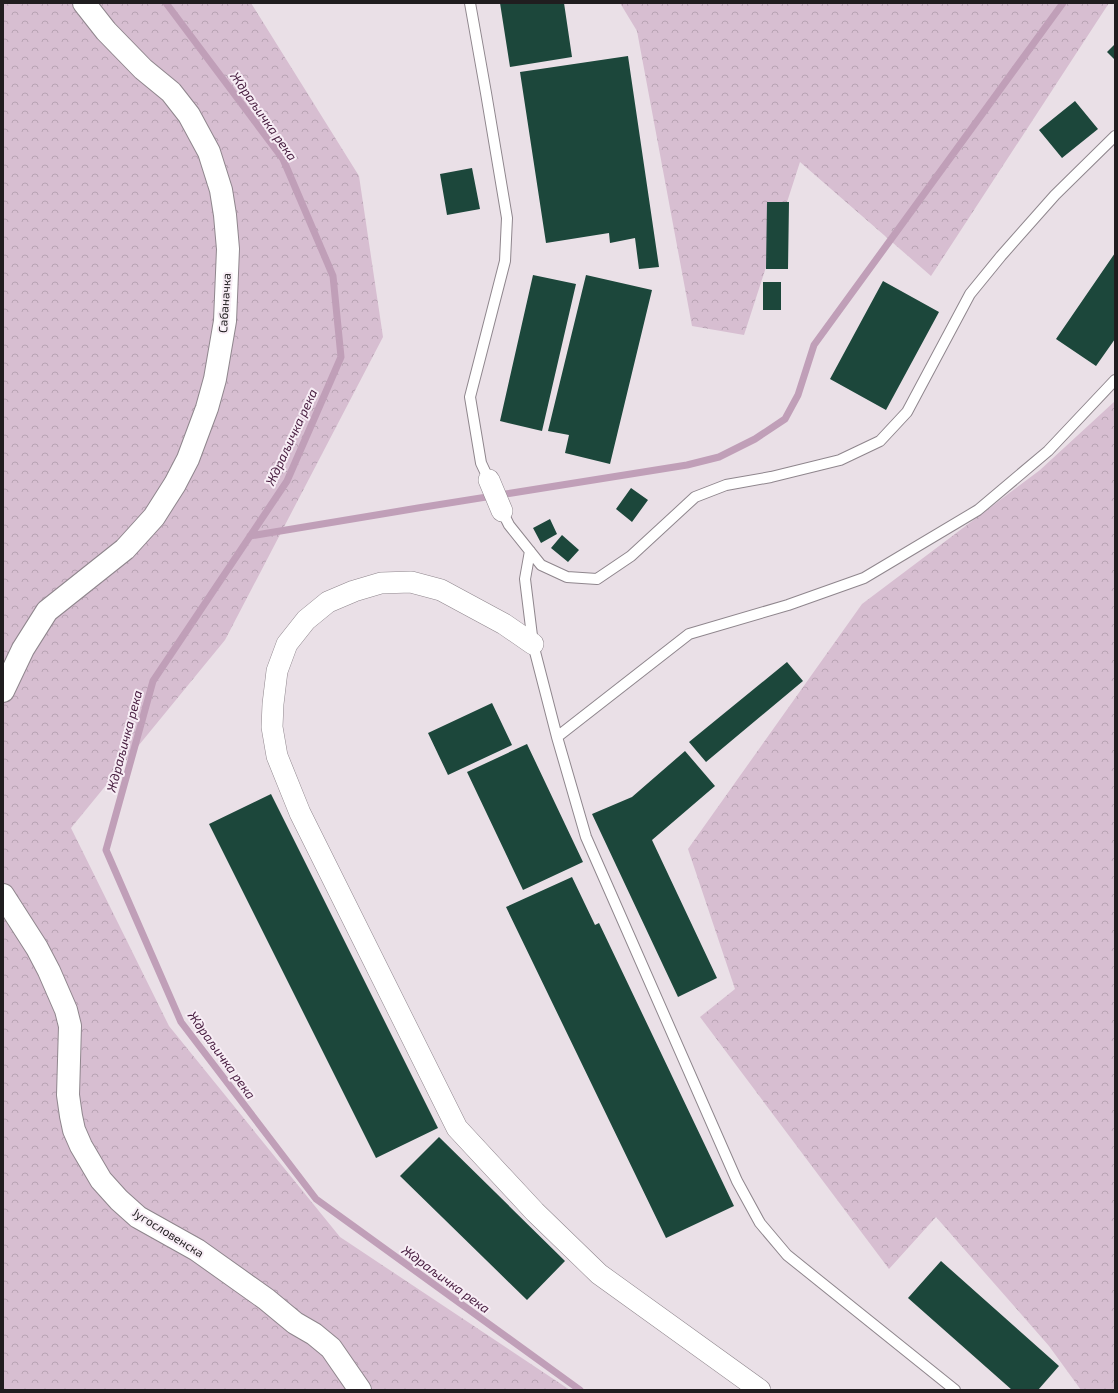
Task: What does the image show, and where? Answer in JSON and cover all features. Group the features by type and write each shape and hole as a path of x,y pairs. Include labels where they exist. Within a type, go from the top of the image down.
{"main road":[{"name":"Сабаначка","path":"3,691 23,649 47,611 124,550 154,517 175,484 188,459 207,408 218,365 225,321 228,249 221,190 209,152 189,115 171,92 143,69 106,31 84,3"},
{"name":"Југословенска","path":"3,895 37,948 66,1010 70,1026 68,1095 71,1116 74,1130 81,1146 101,1180 119,1200 138,1217 197,1250 266,1299 295,1324 314,1334 331,1348 360,1390"}],"street":[{"path":"488,480 502,511"},
{"path":"533,644 504,624 441,590 411,582 381,583 354,591 328,602 306,620 287,644 277,671 272,704 272,727 277,756 300,813 457,1128 535,1212 599,1274 760,1390"}],"lane":[{"path":"470,3 507,218 505,261 470,397 481,463 488,480"},
{"path":"502,511 509,525 541,565 567,577 597,579 631,556 695,497 726,485 771,477 840,460 880,440 907,412 970,294 1001,256 1055,195 1115,136"},
{"path":"557,737 689,634 788,605 864,578 978,510 1048,451 1115,380"},
{"path":"530,551 525,579 533,644 557,737 586,837 737,1181 760,1223 787,1255 955,1390"}],"green space":[{"path":"3,3 251,3 359,176 383,337 225,640 71,828 169,1026 340,1237 570,1390 3,1390"},
{"path":"620,3 1109,3 931,276 800,162 744,335 692,326 637,31"},
{"path":"1115,401 1115,1390 1081,1390 1049,1346 936,1217 889,1269 700,1017 735,989 688,849 862,604 1040,470"}],"building":[{"path":"500,3 564,3 572,57 510,67"},
{"path":"1115,44 1115,60 1107,52"},
{"path":"628,56 659,267 639,269 635,238 610,243 609,233 546,243 520,72"},
{"path":"1075,101 1098,129 1062,158 1039,130"},
{"path":"472,168 480,209 447,215 440,174"},
{"path":"767,202 789,202 788,269 766,269"},
{"path":"1115,253 1115,339 1096,366 1056,339"},
{"path":"533,275 576,284 542,431 500,421"},
{"path":"586,275 652,290 610,464 565,453 569,435 548,431"},
{"path":"883,281 939,312 886,410 830,379"},
{"path":"763,282 781,282 781,310 763,310"},
{"path":"631,488 648,500 632,522 616,509"},
{"path":"550,519 557,534 541,543 533,528"},
{"path":"562,535 579,550 568,562 551,548"},
{"path":"787,662 803,681 706,762 689,742"},
{"path":"492,703 512,745 448,775 428,733"},
{"path":"527,744 583,862 523,890 467,772"},
{"path":"685,751 715,786 652,840 717,978 678,997 592,814 632,797"},
{"path":"271,794 438,1128 376,1158 209,824"},
{"path":"572,877 595,925 599,923 734,1206 666,1238 506,907"},
{"path":"439,1137 565,1261 527,1300 400,1176"},
{"path":"941,1261 1059,1366 1038,1390 1012,1390 908,1298"}],"waterway":[{"name":"Ждраљичка река","path":"166,3 283,159 333,276 341,357 287,481 153,681 106,850 181,1022 316,1199 580,1390"},
{"path":"250,536 687,465 719,457 755,439 785,419 798,395 814,345 1063,3"}]}
